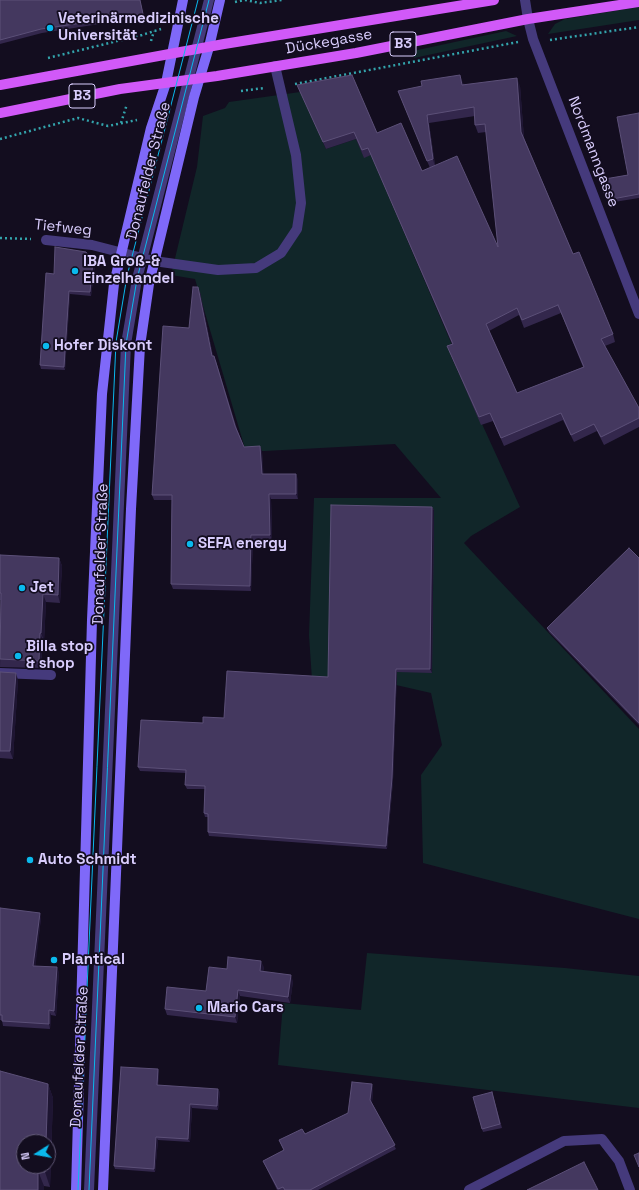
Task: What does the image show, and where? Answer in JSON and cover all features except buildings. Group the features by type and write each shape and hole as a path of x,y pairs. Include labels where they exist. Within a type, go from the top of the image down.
{"main road":[{"name":"Donaufelder Straße","path":"76,1190 91,651 102,394 114,284 151,128 166,83 183,0"},
{"name":"Donaufelder Straße","path":"103,1190 131,501 140,346 154,261 192,102 209,47 220,0"},
{"name":"Dückegasse","path":"209,47 494,0"},
{"name":"Dückegasse","path":"166,83 356,53 528,19 639,2"},
{"name":"B3","path":"0,85 209,47"},
{"name":"B3","path":"0,113 120,89 166,83"}],"street":[{"name":"Donaufelder Straße","path":"89,1190 126,344 142,258 208,0"},
{"name":"Nordmanngasse","path":"525,0 533,39 639,314"},
{"name":"Tiefweg","path":"46,240 92,246 154,261 218,270 256,268 281,253 297,229 301,202 296,155 275,66"},
{"path":"0,673 51,675"},
{"path":"469,1190 564,1141 602,1138 619,1161 630,1190"}],"path":[{"path":"234,3 245,0 260,3 282,0"},
{"path":"547,40 639,27"},
{"path":"45,58 154,31 150,42"},
{"path":"240,91 279,87 522,41"},
{"path":"0,140 78,118 108,126 125,123"},
{"path":"121,124 122,120"},
{"name":"Tiefweg","path":"0,238 46,240"}],"green space":[{"path":"639,7 639,20 548,34 555,24 565,19"},
{"path":"506,31 517,36 414,58 413,51"},
{"path":"300,92 326,149 356,139 364,157 371,155 455,352 450,354 520,507 471,536 464,543 639,729 639,919 423,863 421,775 442,745 431,693 396,685 312,680 309,635 314,498 441,498 395,444 246,452 195,279 171,275 197,167 203,116 225,108 229,102"},
{"path":"367,953 565,968 639,976 639,1108 278,1065 283,1003 361,1010"}],"tram line":[{"path":"78,1190 116,342 127,276 198,0"},
{"path":"89,1190 126,344 137,279 209,0"}],"place":[{"name":"Veterinärmedizinische Universität","path":"50,28"},
{"name":"IBA Groß-& Einzelhandel","path":"75,271"},
{"name":"Hofer Diskont","path":"46,346"},
{"name":"SEFA energy","path":"190,544"},
{"name":"Jet","path":"22,588"},
{"name":"Billa stop & shop","path":"18,656"},
{"name":"Auto Schmidt","path":"30,860"},
{"name":"Plantical","path":"54,960"},
{"name":"Mario Cars","path":"199,1008"}]}
